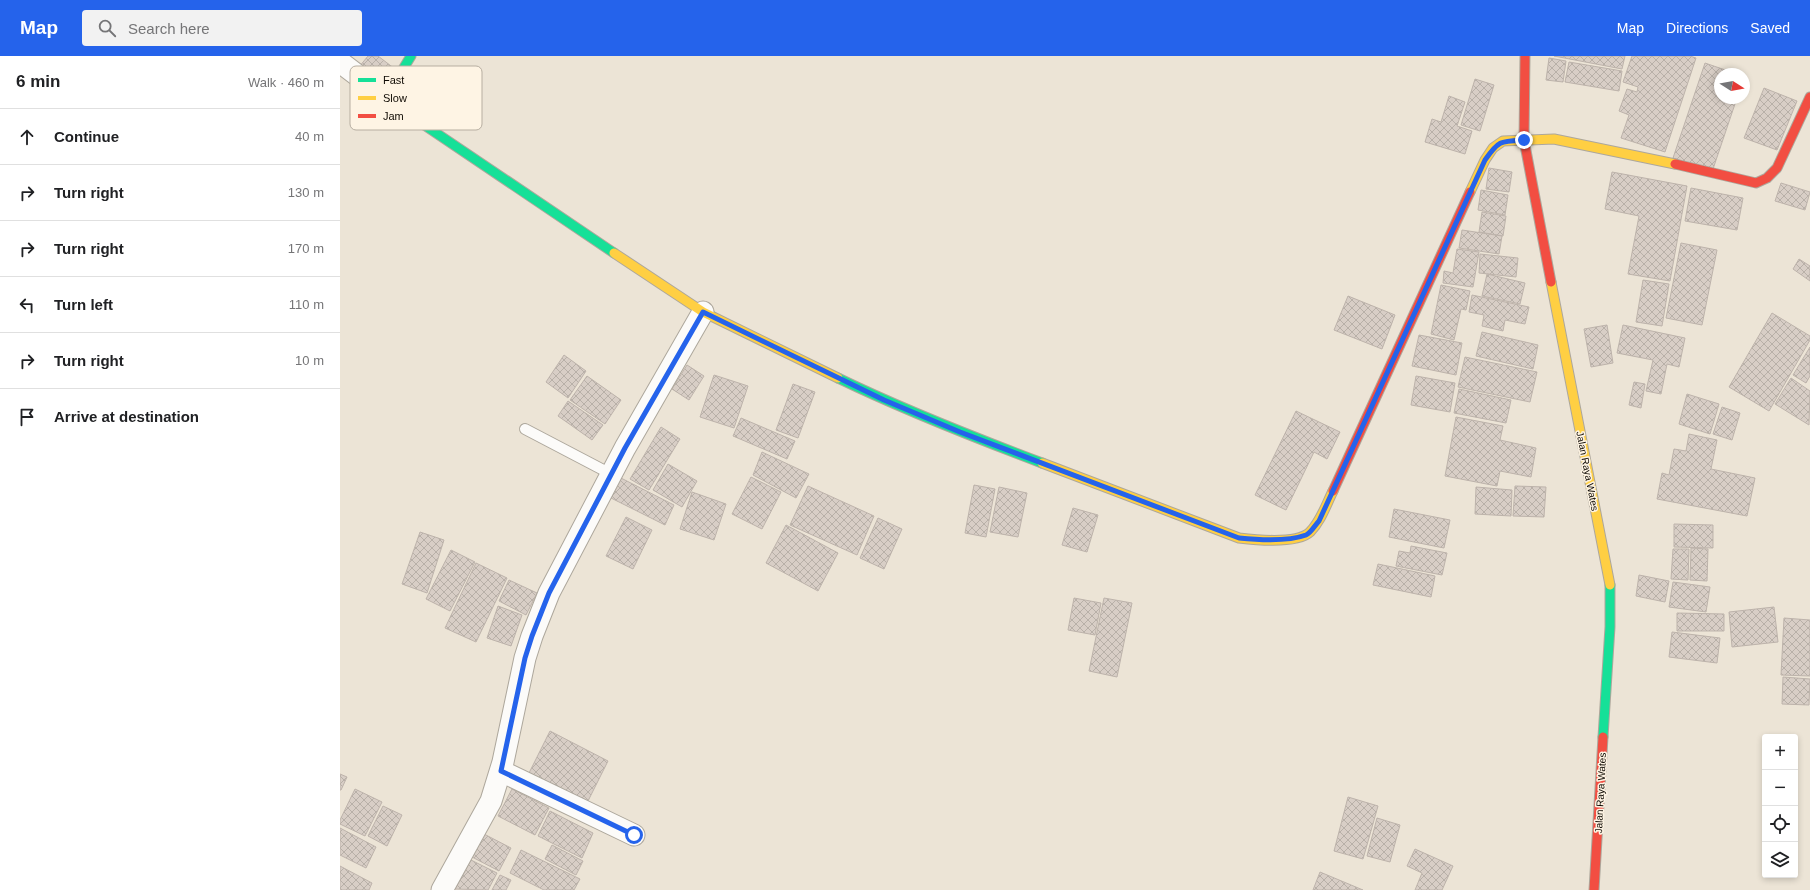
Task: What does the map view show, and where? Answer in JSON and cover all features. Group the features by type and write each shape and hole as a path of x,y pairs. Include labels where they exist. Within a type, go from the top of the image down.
{"main road":[{"path":"405,66 411,56"},
{"name":"Jalan Raya Wates","path":"1525,56 1524,140 1606,559 1610,587 1610,627 1594,890"},
{"path":"433,130 703,312 884,400 960,432 1239,538 1260,540 1285,539 1307,535 1319,521 1485,160 1493,148 1503,141 1554,139 1756,182 1767,178 1777,168 1810,98"}],"street":[{"path":"340,62 350,70"},
{"path":"444,889 491,801 501,771 525,658 549,593 611,474 703,312"},
{"path":"501,771 634,835"}],"lane":[{"path":"525,429 611,474"}],"building":[{"path":"368,56 378,56 391,66 360,66"},
{"path":"1554,56 1625,56 1622,69"},
{"path":"1632,56 1690,56 1696,58 1665,152 1621,138 1629,115 1619,111 1627,89 1637,92 1638,87 1623,82"},
{"path":"1549,58 1566,61 1563,82 1546,80"},
{"path":"1569,62 1622,71 1619,91 1565,82"},
{"path":"1705,63 1720,68 1714,68 1714,104 1735,104 1712,172 1673,158"},
{"path":"1475,79 1494,85 1480,131 1461,125"},
{"path":"1764,88 1797,101 1777,150 1744,138"},
{"path":"1449,96 1465,102 1457,126 1472,131 1465,154 1425,142 1432,119 1441,122"},
{"path":"1489,168 1512,172 1509,192 1486,189"},
{"path":"1612,172 1687,186 1670,281 1628,274 1639,216 1605,209"},
{"path":"1781,183 1810,192 1805,210 1775,201"},
{"path":"1691,188 1743,198 1737,230 1685,221"},
{"path":"1481,190 1508,195 1505,215 1478,210"},
{"path":"1482,212 1506,216 1503,236 1479,232"},
{"path":"1462,230 1502,236 1499,254 1459,248"},
{"path":"1681,243 1717,250 1702,325 1666,318"},
{"path":"1457,249 1479,252 1473,287 1443,283 1444,271 1453,273"},
{"path":"1480,254 1518,258 1516,277 1479,273"},
{"path":"1799,259 1810,266 1810,281 1793,269"},
{"path":"1487,274 1525,283 1520,304 1482,296"},
{"path":"1643,280 1669,284 1662,326 1636,322"},
{"path":"1441,285 1470,291 1466,310 1461,309 1454,340 1431,334"},
{"path":"1472,295 1529,307 1525,324 1505,320 1503,331 1482,326 1484,315 1469,312"},
{"path":"1348,296 1395,315 1382,349 1334,330"},
{"path":"1772,313 1810,336 1810,340 1769,411 1729,387"},
{"path":"1607,325 1613,363 1591,367 1584,329"},
{"path":"1623,325 1685,338 1679,367 1667,364 1661,394 1646,391 1653,360 1617,353"},
{"path":"1482,332 1538,345 1533,369 1476,356"},
{"path":"1419,335 1462,343 1456,375 1412,366"},
{"path":"1810,347 1810,376 1806,383 1793,375"},
{"path":"564,355 586,371 568,398 546,382"},
{"path":"1465,357 1537,372 1530,402 1458,387"},
{"path":"687,365 704,376 689,400 672,389"},
{"path":"714,375 748,386 734,428 700,417"},
{"path":"587,376 621,400 605,424 570,400"},
{"path":"1416,376 1455,383 1450,412 1411,405"},
{"path":"1791,378 1810,391 1809,425 1775,404"},
{"path":"1634,382 1645,384 1641,408 1629,405"},
{"path":"793,384 815,392 798,438 776,430"},
{"path":"1459,389 1511,400 1506,423 1454,413"},
{"path":"1687,394 1719,404 1710,434 1679,424"},
{"path":"568,401 603,425 592,440 558,416"},
{"path":"1722,407 1740,413 1732,440 1713,434"},
{"path":"1296,411 1340,432 1327,459 1314,452 1286,510 1255,495"},
{"path":"1456,417 1503,426 1500,440 1536,448 1531,477 1500,471 1497,486 1445,476"},
{"path":"741,418 795,441 787,459 733,436"},
{"path":"661,427 680,439 649,490 630,479"},
{"path":"1689,434 1717,440 1711,469 1755,478 1747,516 1657,499 1662,473 1669,475 1674,449 1686,451"},
{"path":"762,452 809,474 796,498 753,475"},
{"path":"668,464 697,481 682,507 653,490"},
{"path":"617,476 674,505 665,525 607,496"},
{"path":"751,477 781,492 762,529 732,514"},
{"path":"974,485 995,489 986,537 965,533"},
{"path":"808,486 874,516 857,555 790,525"},
{"path":"1515,486 1546,487 1544,517 1513,516"},
{"path":"999,487 1027,493 1018,537 990,532"},
{"path":"1476,487 1512,490 1511,516 1475,514"},
{"path":"692,492 726,504 714,540 680,529"},
{"path":"1073,508 1098,515 1087,552 1062,545"},
{"path":"1394,509 1450,520 1444,548 1389,537"},
{"path":"626,517 652,530 633,569 606,556"},
{"path":"878,518 902,529 884,569 860,558"},
{"path":"1674,524 1713,525 1713,548 1674,547"},
{"path":"786,525 838,553 818,591 766,563"},
{"path":"420,532 444,540 427,593 402,584"},
{"path":"1411,546 1447,553 1442,575 1396,566 1399,551 1410,553"},
{"path":"1691,548 1708,549 1707,581 1690,580"},
{"path":"1673,549 1689,549 1688,580 1671,579"},
{"path":"451,550 475,562 450,611 426,599"},
{"path":"476,563 507,578 476,642 445,628"},
{"path":"1378,564 1435,576 1431,597 1373,585"},
{"path":"1639,575 1669,581 1665,602 1636,596"},
{"path":"509,580 537,593 526,615 499,601"},
{"path":"1673,582 1710,587 1706,612 1669,607"},
{"path":"1074,598 1101,603 1095,635 1068,630"},
{"path":"1104,598 1132,603 1117,677 1089,671"},
{"path":"498,606 522,615 511,646 487,638"},
{"path":"1774,607 1778,642 1732,647 1729,612"},
{"path":"1677,613 1724,614 1724,631 1677,631"},
{"path":"1784,618 1810,620 1810,676 1781,675"},
{"path":"1672,632 1720,638 1717,663 1669,657"},
{"path":"1783,677 1810,679 1809,705 1782,704"},
{"path":"550,731 608,761 586,805 528,775"},
{"path":"340,774 347,777 341,790 340,790"},
{"path":"355,789 382,802 365,836 340,824 340,820"},
{"path":"512,789 549,808 535,835 498,816"},
{"path":"1348,797 1378,806 1363,859 1334,851"},
{"path":"383,806 402,815 387,846 368,836"},
{"path":"550,811 593,833 582,858 538,836"},
{"path":"1377,818 1400,825 1390,862 1367,856"},
{"path":"340,828 376,847 366,868 340,855"},
{"path":"484,834 511,848 499,871 472,857"},
{"path":"552,845 583,861 576,875 545,859"},
{"path":"1415,849 1453,866 1442,890 1415,890 1422,873 1407,866"},
{"path":"521,850 580,879 574,890 544,890 510,873"},
{"path":"471,860 497,873 488,890 455,889"},
{"path":"340,866 372,883 369,890 340,890"},
{"path":"1320,872 1363,890 1313,890"},
{"path":"500,875 511,880 506,890 492,890"}],"traffic: fast":[{"path":"405,66 411,56"},
{"path":"432,130 614,253"},
{"path":"838,378 939,423 1042,463"},
{"path":"1603,737 1610,627 1610,585"}],"traffic: slow":[{"path":"1470,192 1485,160 1493,148 1503,141 1554,139 1675,164"},
{"path":"614,253 703,312 838,378"},
{"path":"1551,282 1610,585"},
{"path":"1042,463 1239,538 1246,539 1286,540 1304,536 1314,528 1333,491"}],"traffic: jam":[{"path":"1525,56 1524,140 1551,282"},
{"path":"1675,164 1756,183 1767,178 1777,168 1810,97"},
{"path":"1333,491 1470,192"},
{"path":"1594,890 1603,737"}],"route":[{"path":"634,835 501,771 525,658 549,593 625,448 703,312 884,400 960,432 1239,538 1260,540 1285,539 1307,535 1319,521 1485,160 1493,148 1503,141 1524,140"}]}
